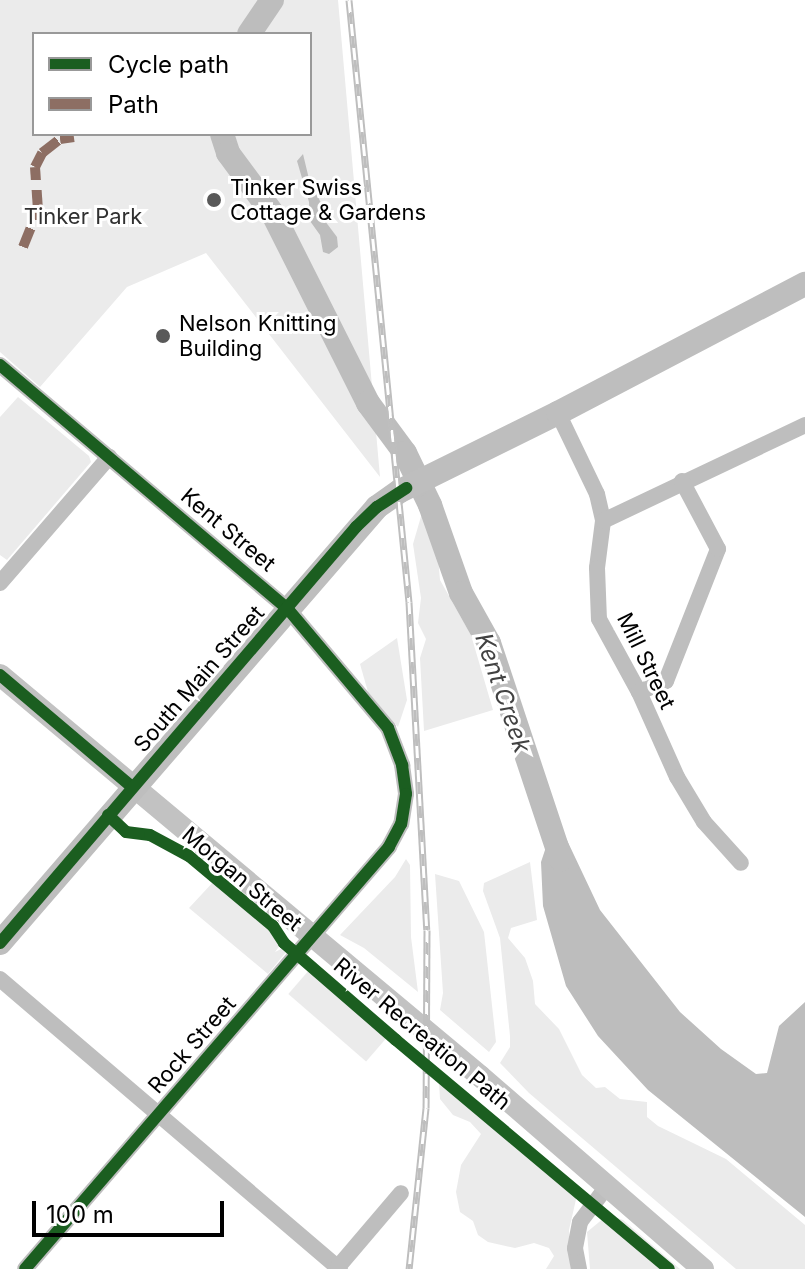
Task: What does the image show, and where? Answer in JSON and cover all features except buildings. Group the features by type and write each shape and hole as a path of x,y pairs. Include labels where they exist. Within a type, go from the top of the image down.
{"main road":[{"name":"South Main Street","path":"0,943 377,507 406,488 558,413 805,284"},
{"name":"Morgan Street","path":"0,675 608,1185 703,1269"}],"street":[{"name":"Kent Street","path":"0,365 287,608 388,728 402,765 406,794 401,824 389,847"},
{"name":"Mill Street","path":"558,413 597,494 603,521 597,568 599,619 639,692 677,777 704,822 741,863"},
{"path":"603,521 805,425"},
{"path":"0,583 109,457"},
{"path":"639,692 666,681 718,549 682,481"},
{"name":"Rock Street","path":"25,1269 389,847"},
{"path":"0,979 339,1268 401,1193"},
{"path":"579,1269 575,1248 580,1222 608,1185"}],"green space":[{"name":"Tinker Park","path":"0,0 338,0 380,477 206,253 127,287 40,387 0,352"},
{"path":"18,397 89,456 91,462 7,560 0,555 0,417"},
{"path":"422,513 438,557 440,580 471,635 493,710 424,731 420,658 426,639 418,623 421,598 413,544"},
{"path":"397,638 407,700 398,727 370,699 360,664"},
{"path":"406,859 410,865 411,937 418,992 364,948 340,935 395,877"},
{"path":"530,862 537,920 511,928 508,938 525,958 533,981 535,1004 559,1029 582,1075 596,1088 605,1087 620,1099 647,1102 647,1117 658,1126 726,1159 805,1225 805,1269 736,1269 529,1093 500,1063 510,1047 510,1036 500,938 483,891 484,883"},
{"path":"435,874 459,881 484,932 496,1042 489,1052 440,1010 443,993"},
{"path":"215,880 274,931 281,944 275,952 285,947 286,952 268,974 189,908"},
{"path":"310,969 388,1037 366,1061 288,994"},
{"path":"439,1083 469,1103 577,1195 569,1230 571,1269 546,1269 554,1256 549,1248 534,1243 515,1248 488,1242 478,1235 473,1221 460,1212 456,1192 461,1165 481,1134 470,1122 453,1115 440,1099"},
{"path":"612,1216 623,1220 680,1269 674,1269"},
{"path":"604,1218 665,1269 590,1269 587,1232"}],"shaded area":[{"path":"303,154 309,179 326,213 325,221 337,237 338,247 329,254 323,252 320,235 310,221 309,202 297,161"},
{"path":"556,817 600,910 680,1012 721,1049 756,1074 767,1073 779,1026 805,1002 805,1217 648,1090 598,1036 566,986 543,906 541,862"}],"waterway":[{"name":"Kent Creek","path":"250,32 272,0"},
{"name":"Kent Creek","path":"223,136 228,153 273,214 368,403 405,453 430,505 461,593 489,643 561,859"}],"railway":[{"path":"349,0 409,602 427,930 426,1108 409,1269"}],"marked path":[{"path":"23,247 38,210 35,167 42,153 60,139 74,137"}],"cycle path":[{"path":"0,365 287,608 388,728 402,765 406,794 401,824 389,847 25,1269"},
{"path":"0,943 356,527 377,507 406,488"},
{"path":"0,675 132,787"},
{"name":"River Recreation Path","path":"108,815 126,832 150,835 189,856 273,926 284,943 396,1040 669,1269"}],"place":[{"name":"Tinker Swiss Cottage & Gardens","path":"214,200"},
{"name":"Nelson Knitting Building","path":"163,336"}]}
